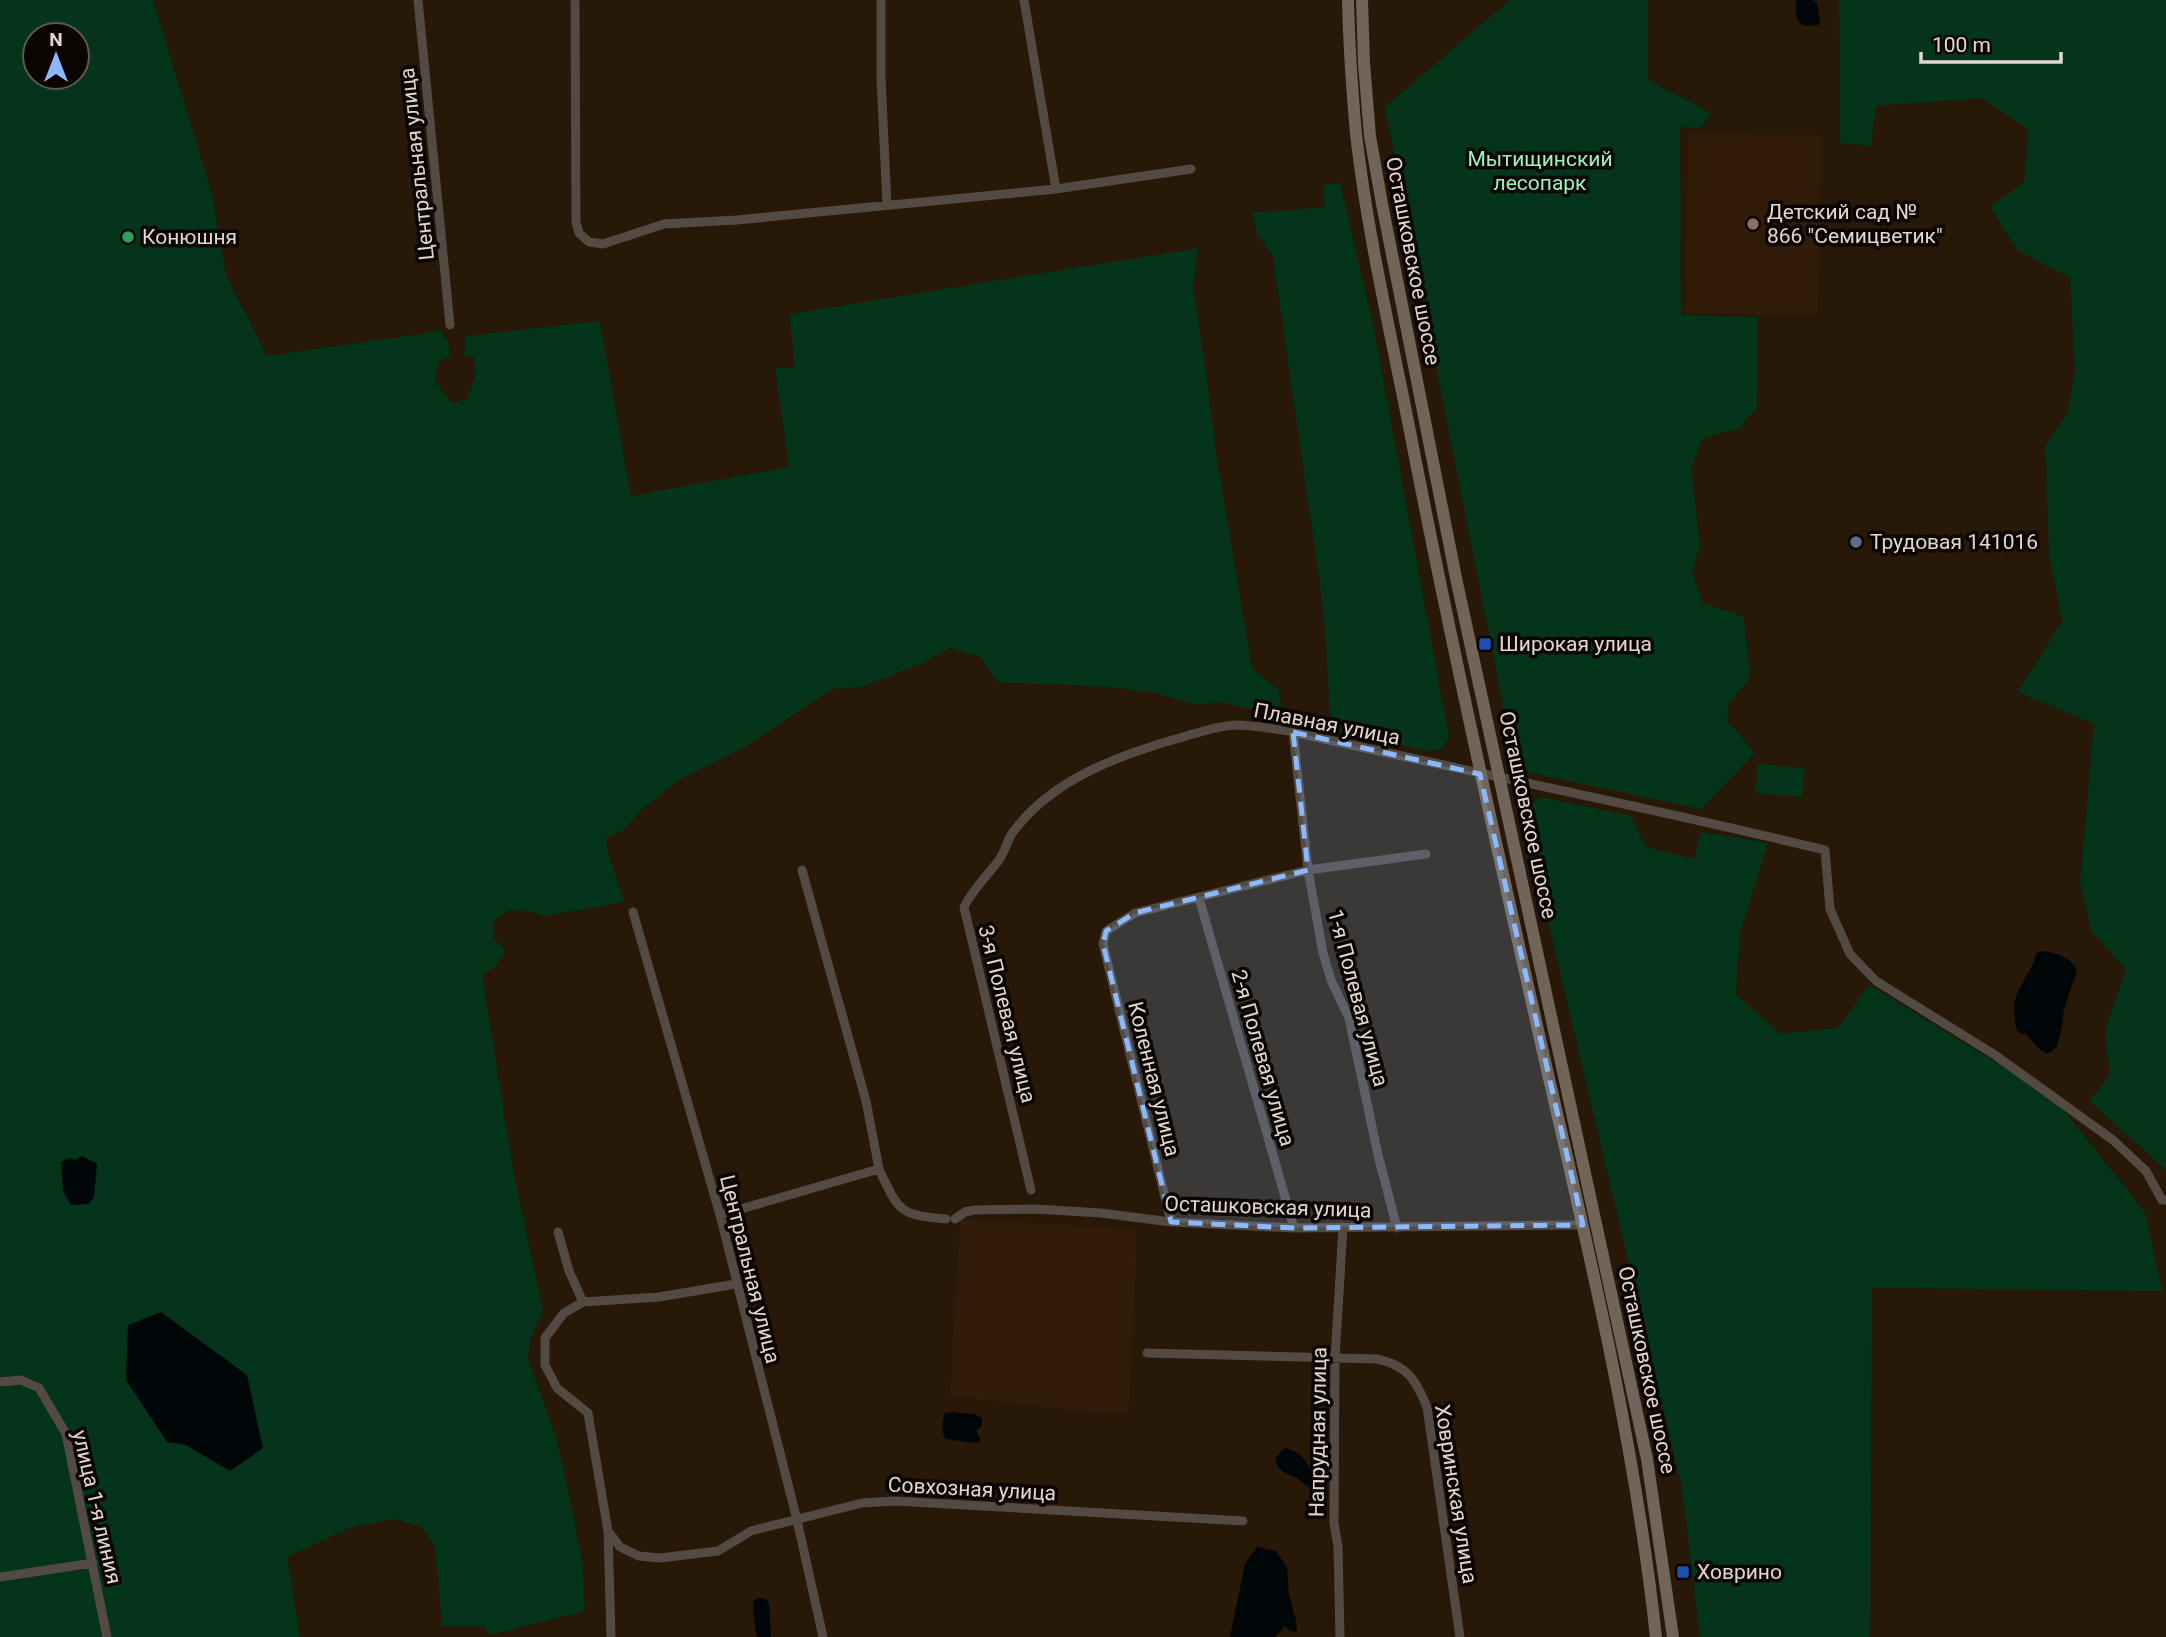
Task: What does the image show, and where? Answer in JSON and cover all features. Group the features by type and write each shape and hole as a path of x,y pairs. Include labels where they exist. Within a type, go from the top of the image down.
{"main road":[{"name":"Осташковское шоссе","path":"1348,0 1351,75 1367,208 1480,774 1583,1225 1631,1461 1656,1637"},
{"name":"Осташковское шоссе","path":"1362,0 1368,112 1380,191 1456,578 1647,1459 1673,1637"}],"street":[{"name":"Центральная улица","path":"418,0 450,325"},
{"path":"575,0 576,222 579,233 589,242 603,244 664,224 737,220 1056,190 1191,169"},
{"path":"881,0 881,78 887,205"},
{"path":"1024,0 1056,190"},
{"name":"Плавная улица","path":"1001,857 1013,832 1039,806 1066,785 1110,761 1149,747 1232,725 1261,726 1293,732 1674,814 1825,850 1830,909 1850,954 1876,981 1995,1055 2113,1140 2146,1171 2162,1200 2166,1200"},
{"name":"1-я Полевая улица","path":"1293,732 1308,870 1323,953 1331,980 1349,1018 1378,1155 1397,1228"},
{"path":"1199,898 1308,870 1426,854"},
{"name":"3-я Полевая улица","path":"1001,857 964,907 1031,1190"},
{"name":"Осташковская улица","path":"802,870 866,1101 879,1169 895,1203 905,1212 917,1217 951,1219 974,1210 1036,1209 1101,1213 1171,1222 1294,1228 1583,1225"},
{"name":"Коленная улица","path":"1171,1222 1103,944 1105,931 1135,913 1199,898"},
{"name":"2-я Полевая улица","path":"1199,898 1294,1228"},
{"name":"Центральная улица","path":"634,912 720,1215 797,1520 823,1637"},
{"path":"720,1215 879,1169"},
{"name":"Напрудная улица","path":"1340,1637 1338,1546 1334,1523 1335,1359 1343,1227"},
{"path":"558,1232 569,1271 583,1302"},
{"path":"611,1637 608,1531 588,1413 557,1388 545,1365 545,1338 564,1313 583,1302 659,1297 736,1284"},
{"name":"Ховринская улица","path":"1147,1353 1377,1359 1395,1363 1407,1372 1420,1391 1429,1422 1460,1637"},
{"name":"улица 1-я линия","path":"0,1382 21,1380 40,1388 66,1434 107,1637"},
{"name":"Совхозная улица","path":"608,1531 620,1547 639,1556 660,1558 719,1551 751,1531 862,1503 895,1501 1242,1521"},
{"path":"0,1577 93,1563"}],"highlighted area":[{"path":"1293,732 1480,774 1583,1225 1294,1228 1171,1222 1103,944 1106,931 1135,913 1308,870"}],"shaded area":[{"path":"1796,0 1813,0 1817,3 1818,25 1800,24"},
{"name":"Детский сад № 866 \"Семицветик\"","path":"1688,134 1821,135 1818,315 1685,313"},
{"path":"2041,951 2067,959 2077,971 2064,1009 2057,1046 2046,1053 2026,1034 2018,1031 2014,1009 2018,993 2036,954"},
{"path":"82,1156 97,1164 94,1197 89,1204 71,1205 63,1191 61,1162"},
{"path":"960,1219 1137,1229 1129,1412 1114,1415 950,1396"},
{"path":"161,1312 247,1375 263,1448 230,1471 186,1445 167,1442 126,1380 128,1325"},
{"path":"945,1413 974,1414 982,1418 982,1426 976,1431 981,1441 975,1443 946,1439 943,1420"},
{"path":"1285,1448 1296,1452 1308,1464 1313,1481 1308,1487 1278,1467 1275,1458"},
{"path":"1257,1547 1276,1551 1287,1567 1289,1595 1297,1632 1290,1631 1285,1626 1275,1637 1230,1637 1245,1564"},
{"path":"766,1599 769,1603 771,1637 759,1637 756,1634 753,1608 754,1600"}],"green space":[{"path":"0,0 153,0 212,194 226,275 267,356 441,331 448,341 450,356 438,362 435,381 451,403 467,399 476,375 474,357 464,356 466,336 600,321 631,496 789,467 775,368 795,367 789,314 1198,248 1193,287 1217,460 1252,668 1279,690 1283,716 1220,702 1198,705 1154,693 1110,687 997,682 980,657 951,648 925,662 862,687 832,689 745,747 679,780 641,810 624,830 607,837 606,846 624,902 545,916 510,910 493,921 494,938 505,951 495,967 482,975 514,1174 543,1311 531,1337 528,1359 556,1437 571,1503 583,1566 585,1611 489,1635 484,1626 442,1626 435,1548 421,1526 394,1519 352,1527 287,1557 300,1637 0,1637","holes":["186,1445 263,1448 230,1471"]},
{"name":"Мытищинский лесопарк","path":"1510,0 1648,0 1648,80 1711,113 1700,128 1680,127 1681,315 1758,317 1757,408 1738,429 1703,438 1691,468 1700,544 1692,573 1703,603 1744,617 1750,678 1729,703 1727,720 1755,753 1701,809 1526,772 1513,756 1385,107"},
{"path":"1839,0 2166,0 2166,1170 2089,1101 2110,1075 2105,1031 2126,969 2091,931 2080,882 2094,724 2018,692 2062,621 2049,555 2045,445 2068,412 2075,369 2070,278 2017,250 1990,207 2024,182 2029,130 1981,98 1876,106 1871,146 1840,143"},
{"path":"1340,182 1374,329 1449,737 1443,748 1427,751 1331,728 1323,605 1273,257 1257,234 1252,213 1325,207 1323,185"},
{"path":"1758,764 1805,768 1802,797 1755,793"},
{"path":"1540,797 1631,816 1646,847 1694,859 1701,832 1768,843 1740,934 1736,994 1780,1034 1838,1028 1869,985 2053,1097 2145,1212 2162,1291 1872,1288 1870,1637 1700,1637 1682,1489 1522,811"}],"place":[{"name":"Детский сад № 866 \"Семицветик\"","path":"1753,224"},
{"name":"Конюшня","path":"128,237"},
{"name":"Трудовая 141016","path":"1856,542"},
{"name":"Широкая улица","path":"1485,644"},
{"name":"Ховрино","path":"1683,1572"}]}
